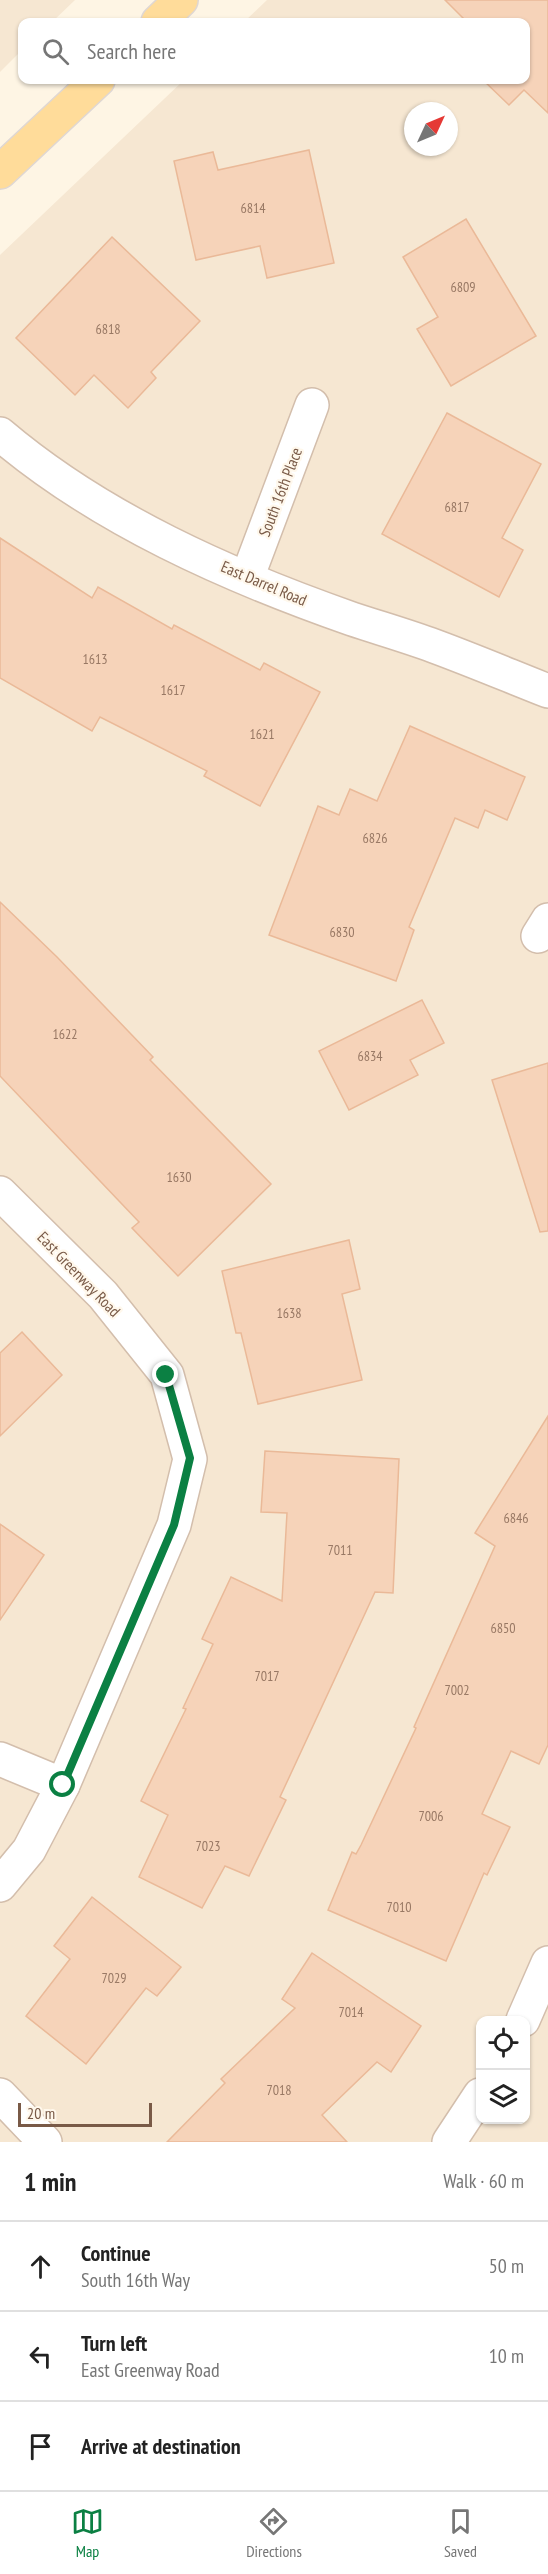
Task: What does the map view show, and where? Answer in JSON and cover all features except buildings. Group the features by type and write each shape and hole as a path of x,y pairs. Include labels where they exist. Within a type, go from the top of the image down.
{"main road":[{"path":"162,18 182,0"},
{"path":"0,172 94,84"}],"street":[{"name":"South 16th Place","path":"248,578 312,405"},
{"name":"East Darrel Road","path":"0,434 32,461 121,519 248,578 350,618 434,646 548,691"},
{"name":"East Greenway Road","path":"0,1193 103,1295 166,1375 190,1458 174,1525 63,1785"},
{"path":"0,1759 63,1785 29,1850 0,1885"},
{"path":"525,2016 548,1963"},
{"path":"0,2095 45,2142"},
{"path":"449,2142 476,2102"}],"shaded area":[{"path":"0,0 75,0 56,18 18,18 18,54 0,72"},
{"path":"267,0 548,0 548,2142 0,2142 0,255 180,84 530,84 530,18 248,18"}],"route":[{"path":"63,1785 174,1525 190,1458 166,1375"}]}
